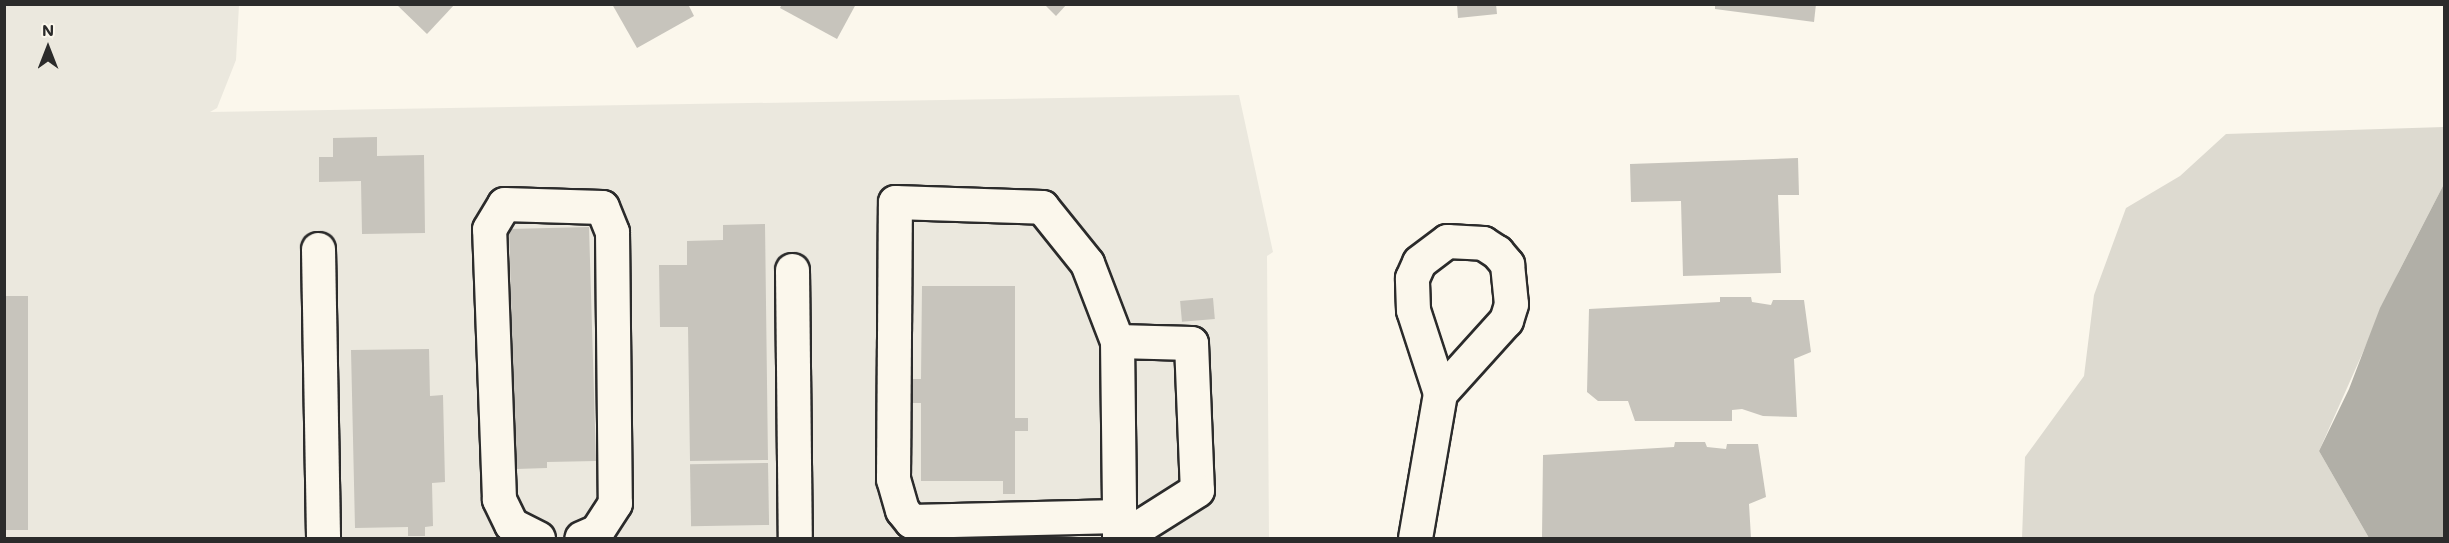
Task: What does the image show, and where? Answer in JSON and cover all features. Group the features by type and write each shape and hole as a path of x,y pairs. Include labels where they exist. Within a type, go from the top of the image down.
{"street":[{"path":"1117,341 1191,343 1197,490 1119,531 911,522 902,510 893,479 895,202 1042,207 1086,263 1117,341 1119,531"},
{"path":"538,538 511,524 499,499 489,229 504,204 602,207 612,232 615,503 597,531 581,538"},
{"path":"318,249 323,538"},
{"path":"792,270 795,538"},
{"path":"1415,538 1440,393"}],"shaded area":[{"path":"4,5 239,5 236,60 217,108 210,112 1239,95 1273,252 1267,256 1269,538 5,538"},
{"path":"2444,127 2444,184 2399,271 2319,451 2369,538 2022,538 2025,457 2084,376 2094,295 2126,208 2180,176 2226,134"},
{"path":"2444,184 2444,538 2369,538 2319,451 2349,389 2380,308"}],"building":[{"path":"396,4 455,4 427,34"},
{"path":"612,4 688,4 694,16 637,48"},
{"path":"782,4 856,4 837,39 780,8"},
{"path":"1044,4 1067,4 1056,16"},
{"path":"1457,4 1496,4 1497,14 1458,18"},
{"path":"1715,4 1816,4 1814,22 1715,9"},
{"path":"377,137 377,156 424,155 425,233 362,234 361,181 319,182 319,157 333,157 333,138"},
{"path":"1798,158 1799,195 1778,195 1781,273 1683,276 1681,201 1631,202 1630,164"},
{"path":"765,224 768,460 690,461 688,327 660,327 659,265 687,265 687,241 723,240 723,225"},
{"path":"589,227 596,461 547,462 547,468 516,469 509,229"},
{"path":"922,286 1015,286 1015,418 1028,418 1028,431 1015,431 1015,494 1003,494 1003,481 921,481 921,403 911,403 911,379 921,379"},
{"path":"4,296 28,296 28,530 4,530"},
{"path":"1720,297 1751,297 1752,302 1771,305 1773,300 1804,300 1811,352 1794,359 1797,417 1763,416 1742,409 1732,410 1732,421 1635,421 1628,401 1598,401 1587,392 1589,309 1720,302"},
{"path":"1213,298 1215,319 1182,322 1180,301"},
{"path":"429,349 430,396 443,395 445,482 432,483 433,526 425,527 425,536 408,536 408,527 355,528 351,350"},
{"path":"1675,442 1705,442 1707,447 1726,449 1727,444 1758,444 1766,497 1749,504 1751,538 1542,537 1543,455 1674,447"},
{"path":"768,463 769,525 691,526 690,464"}]}
